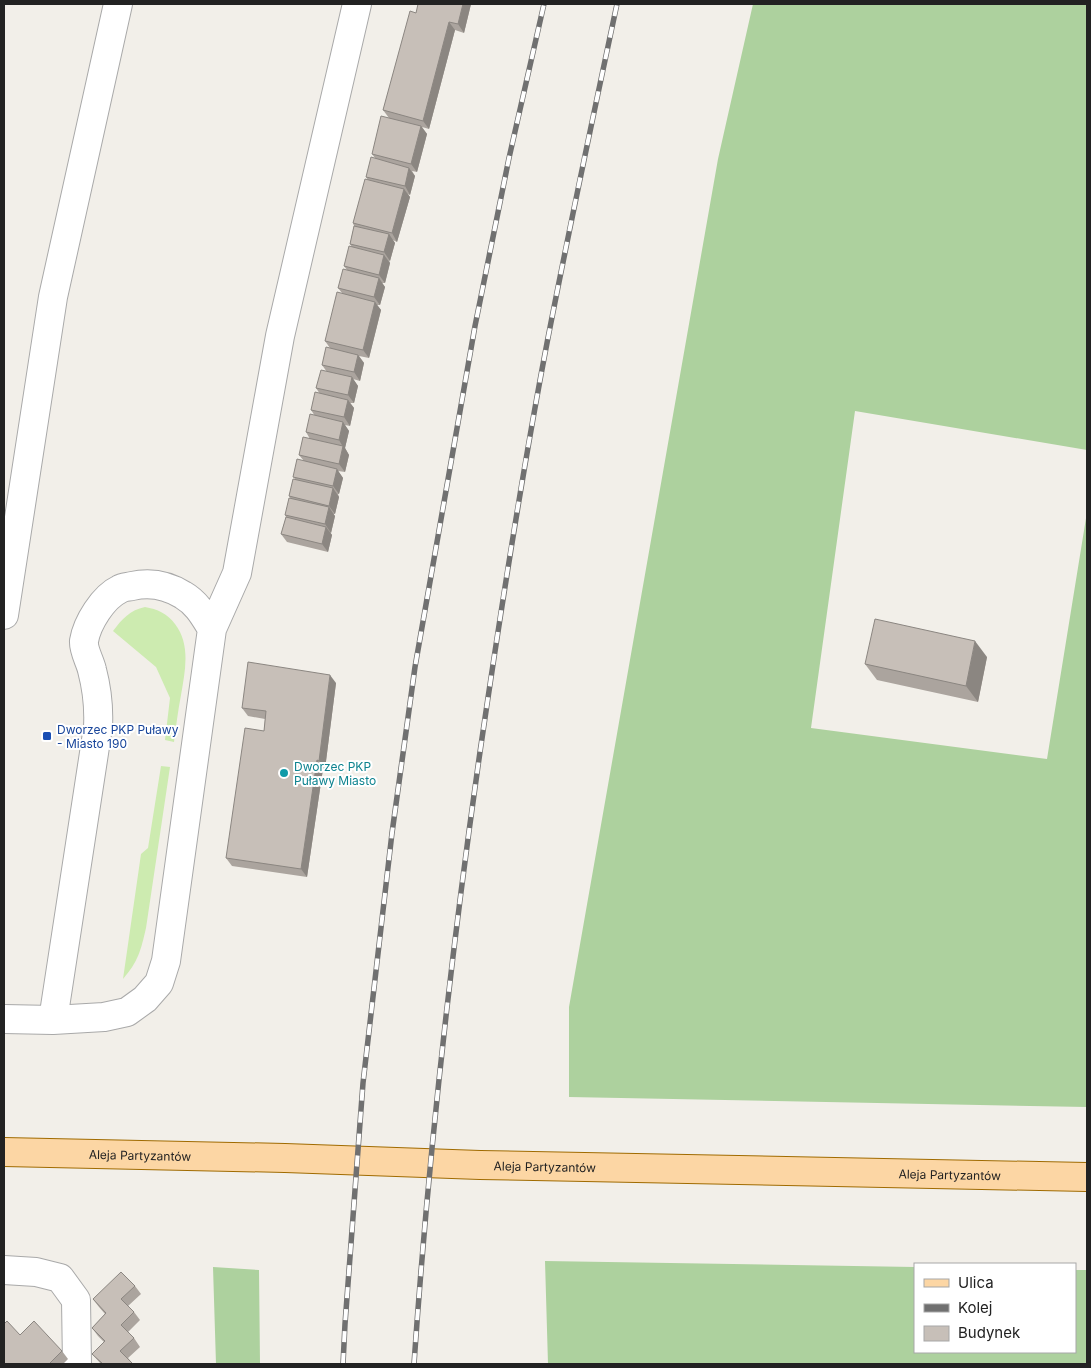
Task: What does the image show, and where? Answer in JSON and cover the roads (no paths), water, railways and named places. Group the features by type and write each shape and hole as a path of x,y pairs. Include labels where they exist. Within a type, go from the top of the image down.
{"main road":[{"name":"Aleja Partyzantów","path":"4,1152 285,1158 490,1166 1087,1177"}],"lane":[{"path":"4,615 14,482 118,4"},
{"path":"4,1019 53,1020 104,1017 127,1012 145,999 159,983 166,961 212,629 237,573 280,336 357,4"},
{"path":"53,1020 98,727 99,705 84,644 87,630 93,617 104,602 120,589 143,584 165,586 184,595 200,608 212,629"},
{"path":"4,1270 36,1272 60,1278 76,1300 77,1364"}],"railway":[{"path":"343,1364 363,1083 392,833 415,667 475,326 509,158 544,4"},
{"path":"414,1364 441,1058 469,828 511,547 537,394 617,4"}],"place":[{"name":"Dworzec PKP Puławy - Miasto 190","path":"47,736"},
{"name":"Dworzec PKP Puławy Miasto","path":"284,773"}]}
